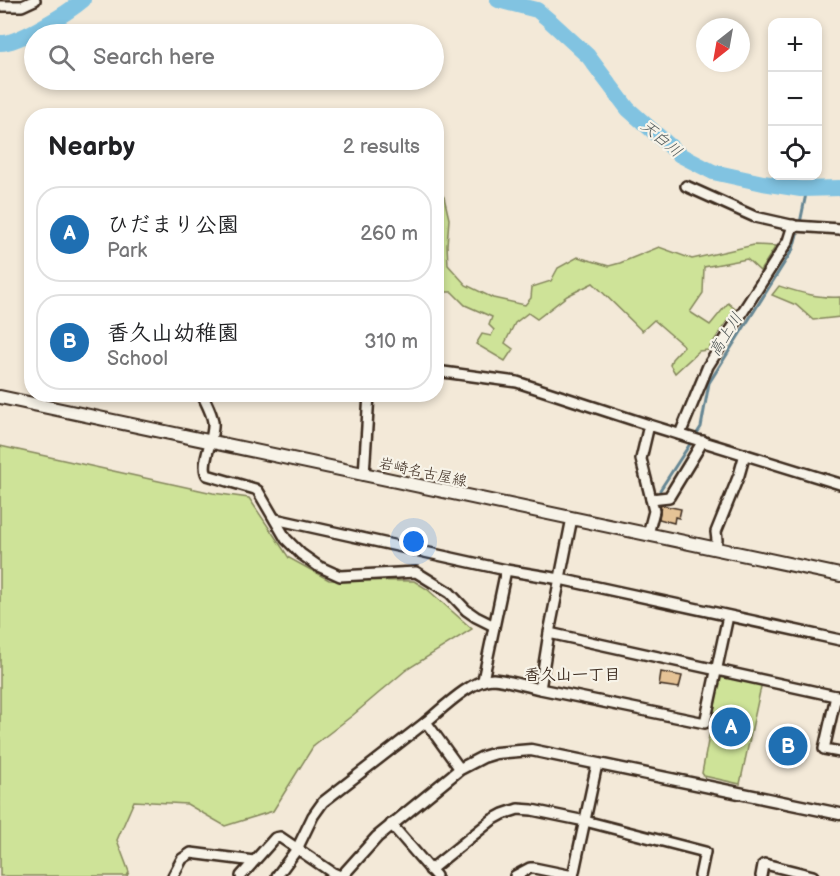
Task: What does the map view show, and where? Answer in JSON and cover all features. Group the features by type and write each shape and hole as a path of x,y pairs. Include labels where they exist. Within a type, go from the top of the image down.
{"main road":[{"name":"岩崎名古屋線","path":"0,397 24,398"},
{"name":"岩崎名古屋線","path":"53,402 211,441 840,575"}],"street":[{"path":"0,6 22,6 35,0"},
{"path":"686,186 755,217 798,226 840,229"},
{"path":"680,434 708,366 798,226"},
{"path":"444,372 518,382 840,484"},
{"path":"205,402 213,422 205,469 207,476 258,491 286,539 301,554 330,573 340,576 416,572 450,593 476,617 494,626"},
{"path":"364,474 368,402"},
{"path":"648,534 654,511 641,459 649,425"},
{"path":"651,499 669,497 697,439"},
{"path":"716,548 716,532 745,454"},
{"path":"540,689 572,518"},
{"path":"275,519 840,640"},
{"path":"483,680 506,570"},
{"path":"277,876 297,849 323,802 470,687 483,680 494,679 705,723 728,616"},
{"path":"549,633 838,697 824,749 840,752"},
{"path":"426,722 460,769"},
{"path":"241,876 275,838 280,837 341,876 392,824 460,769 496,753 522,750 692,782 840,814"},
{"path":"514,876 534,868 573,876 597,764"},
{"path":"392,824 433,873 492,820 518,809 585,821 705,852 700,876"},
{"path":"173,876 182,859 191,853 254,861"},
{"path":"761,876 765,864 813,876"}],"green space":[{"path":"444,197 449,219 448,265 466,285 493,298 525,305 531,298 532,287 551,281 558,268 578,257 609,266 659,247 692,259 754,245 776,246 760,271 747,259 704,267 703,293 690,312 710,325 728,303 735,309 708,350 699,351 675,373 670,365 672,359 684,346 654,320 642,331 593,283 567,296 537,319 528,313 515,323 505,343 513,349 505,361 476,344 482,334 491,336 494,330 489,325 492,317 465,305 452,292 444,292"},
{"path":"779,286 817,296 840,297 840,317 813,320 796,305 772,295"},
{"path":"0,446 213,493 249,498 289,558 329,580 414,581 427,589 472,629 406,670 314,745 273,811 225,826 187,804 134,801 117,840 129,872 127,876 0,876"},
{"path":"722,676 762,682 740,784 704,776 702,773"}],"building":[{"path":"661,505 681,509 679,518 675,517 674,523 659,519"},
{"path":"661,672 682,676 679,688 659,685"}],"waterway":[{"path":"46,24 83,0"},
{"name":"天白川","path":"498,0 537,10 550,21 588,56 628,109 680,155 713,172 763,183 801,189 840,188"},
{"path":"0,43 24,36"},
{"name":"高上川","path":"800,223 807,189"},
{"name":"高上川","path":"660,490 701,427 709,383 793,249 798,230"}],"place":[{"name":"ひだまり公園","path":"731,727"},
{"name":"香久山幼稚園","path":"788,746"}],"district":[{"name":"香久山一丁目","path":"572,674"}]}
